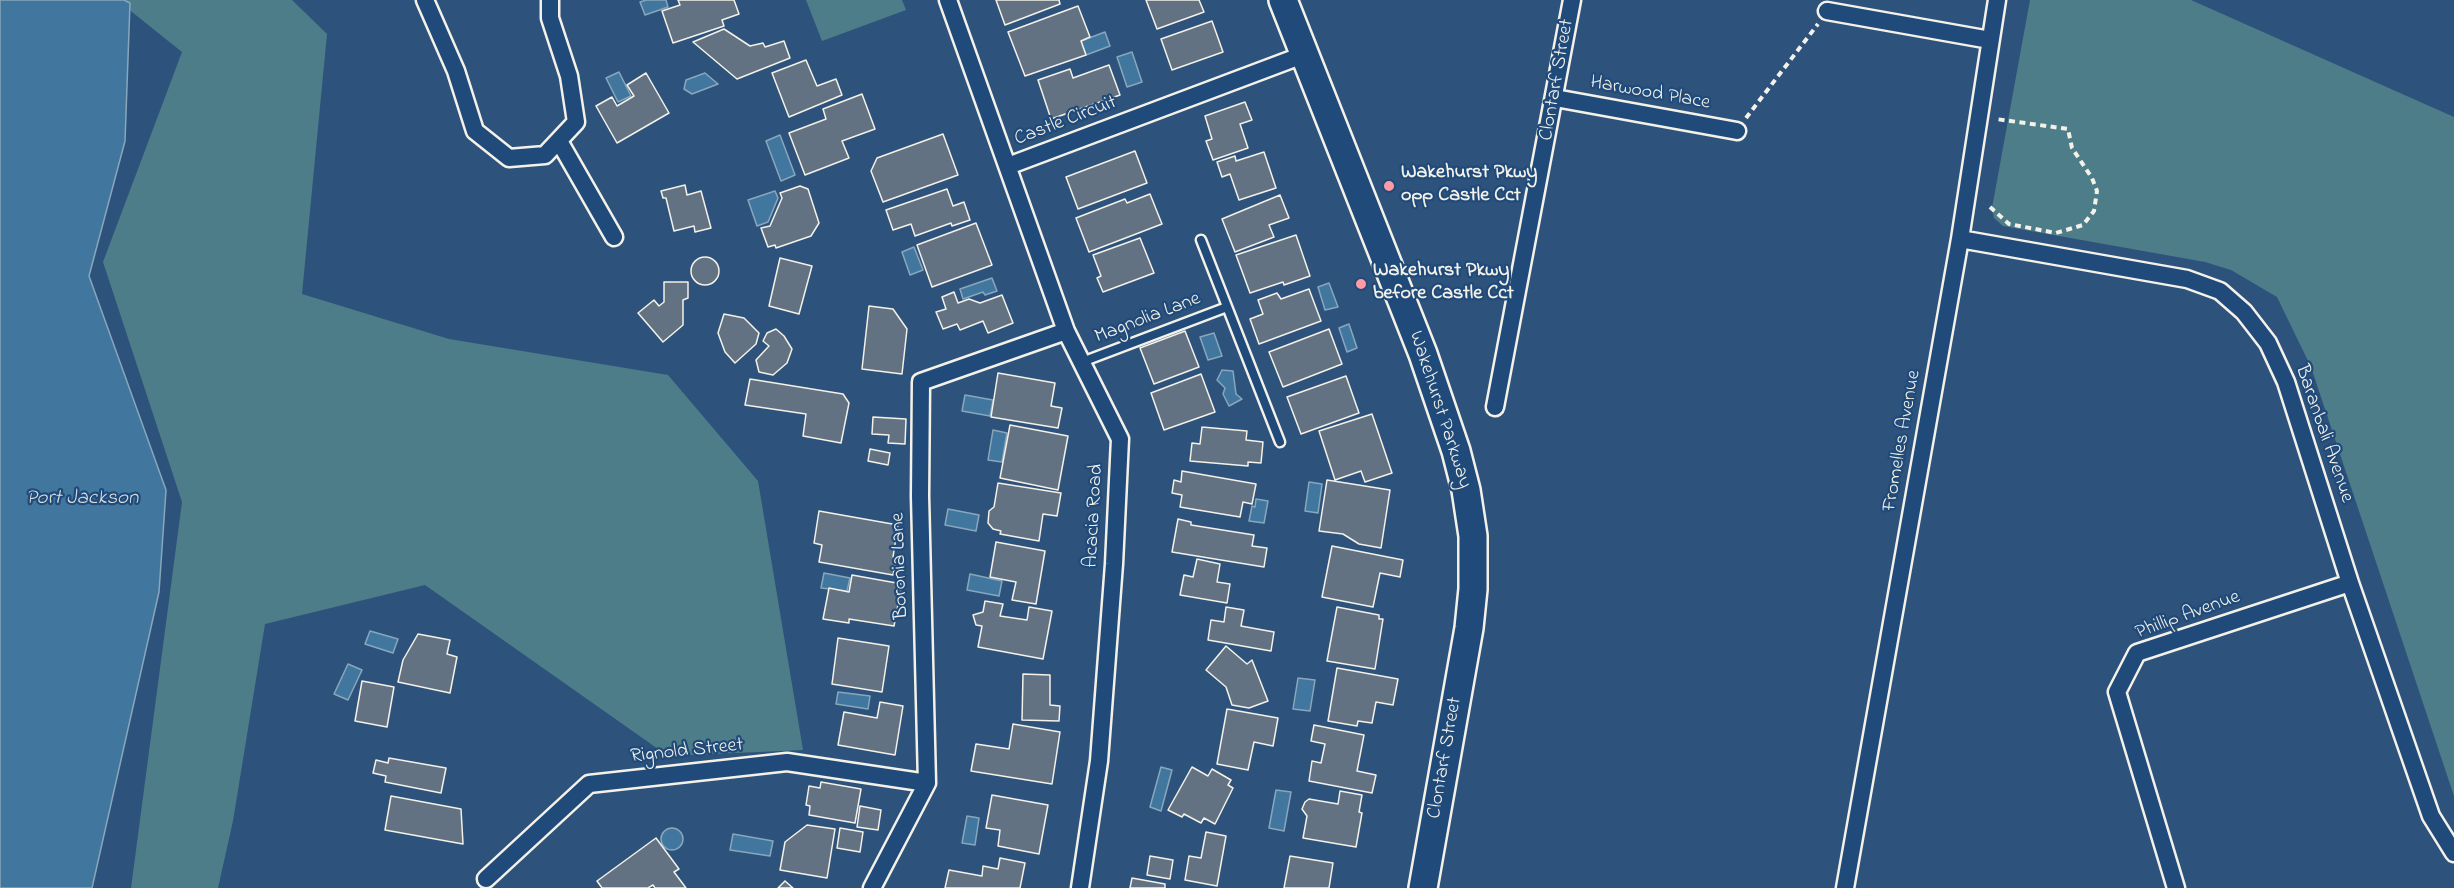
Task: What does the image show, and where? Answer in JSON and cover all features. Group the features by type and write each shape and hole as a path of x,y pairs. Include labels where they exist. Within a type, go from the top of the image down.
{"main road":[{"name":"Wakehurst Parkway","path":"1283,0 1423,354 1456,451 1466,490 1473,536 1473,589 1469,628"},
{"name":"Clontarf Street","path":"1423,888 1469,628"}],"street":[{"path":"425,0 456,71 475,131 509,158 545,155 576,122 569,76 550,18 550,0"},
{"name":"Castle Circuit","path":"948,0 1008,166 1304,54"},
{"name":"Clontarf Street","path":"1495,407 1572,0"},
{"name":"Fromelles Avenue","path":"1845,888 1960,238 1997,0"},
{"path":"1827,11 1990,40"},
{"name":"Harwood Place","path":"1555,98 1737,131"},
{"path":"559,141 614,237"},
{"name":"Acacia Road","path":"1008,166 1066,331 1120,439 1114,564 1099,761 1080,888"},
{"name":"Baranbali Avenue","path":"1960,238 2187,279 2220,291 2244,312 2268,343 2286,382 2350,583 2431,816 2454,853"},
{"name":"Boronia Lane","path":"872,888 927,783 920,496 921,382 1066,331"},
{"name":"Phillip Avenue","path":"2176,888 2117,692 2137,653 2350,583"},
{"name":"Rignold Street","path":"486,879 590,784 787,762 927,783"}],"lane":[{"name":"Magnolia Lane","path":"1201,240 1280,442"},
{"name":"Magnolia Lane","path":"1082,362 1227,307"}],"path":[{"path":"1737,131 1827,11"},
{"path":"1990,207 2009,224 2056,233 2083,225 2094,211 2097,191 2092,178 2072,148 2068,129 1996,119"}],"green space":[{"path":"117,0 292,0 327,34 302,294 449,339 668,375 758,481 803,750 668,756 425,585 265,624 233,821 218,888 131,888 182,502 103,262 182,52"},
{"path":"806,0 902,0 906,10 822,41"},
{"path":"2030,0 2191,0 2454,117 2454,796 2311,367 2277,297 2231,270 2205,262 2003,226 1994,218 1992,208"}],"water":[{"name":"Port Jackson","path":"0,0 124,0 130,3 125,141 89,276 166,490 159,592 92,888 0,888"},
{"path":"666,0 668,7 645,15 640,2"},
{"path":"1105,32 1110,46 1086,55 1081,41"},
{"path":"1132,52 1142,82 1127,87 1117,57"},
{"path":"619,72 631,96 618,102 606,78"},
{"path":"705,73 718,84 692,94 684,89 686,80"},
{"path":"780,135 795,175 781,181 766,141"},
{"path":"775,191 778,198 768,222 757,226 748,200"},
{"path":"914,247 923,270 910,275 902,252"},
{"path":"992,278 997,291 985,295 983,292 963,299 960,289"},
{"path":"1329,283 1338,307 1325,310 1318,287"},
{"path":"1349,324 1357,348 1347,352 1339,328"},
{"path":"1214,333 1222,356 1208,360 1200,337"},
{"path":"1222,370 1233,371 1236,394 1242,399 1229,406 1223,394 1225,388 1217,380"},
{"path":"965,395 993,400 990,416 962,411"},
{"path":"993,430 1007,433 1002,462 988,460"},
{"path":"1309,482 1322,484 1318,513 1305,511"},
{"path":"1256,499 1268,501 1264,523 1249,521"},
{"path":"948,509 979,515 976,531 945,525"},
{"path":"824,573 850,578 847,591 821,588"},
{"path":"970,574 1002,581 999,596 967,590"},
{"path":"370,631 398,639 393,653 365,644"},
{"path":"348,664 362,670 348,700 334,694"},
{"path":"1298,678 1315,680 1310,711 1293,709"},
{"path":"838,692 870,696 868,709 836,704"},
{"path":"1161,767 1172,770 1161,811 1150,807"},
{"path":"1276,790 1291,792 1284,831 1269,828"},
{"path":"967,816 979,818 975,845 962,843"},
{"path":"668,828 676,828 683,835 683,843 676,850 668,850 661,843 661,835"},
{"path":"733,834 773,841 770,856 730,850"}],"building":[{"path":"678,0 734,0 739,14 722,20 724,26 673,43 662,11 680,5"},
{"path":"996,0 1059,0 1060,4 1005,25"},
{"path":"1146,0 1199,0 1204,12 1157,29"},
{"path":"1078,6 1090,37 1081,41 1086,55 1025,76 1008,32"},
{"path":"1212,21 1223,52 1172,70 1161,39"},
{"path":"724,29 750,46 763,43 765,47 784,41 790,58 737,79 693,42"},
{"path":"806,60 817,86 836,79 842,95 789,117 772,73"},
{"path":"1109,65 1120,95 1051,119 1038,80 1070,69 1073,78"},
{"path":"646,73 669,113 617,143 596,106 612,97 617,106 634,96 627,85"},
{"path":"862,94 875,129 842,141 849,158 805,175 789,133 826,119 823,109"},
{"path":"1245,102 1252,120 1240,124 1248,148 1213,160 1206,141 1212,139 1205,116"},
{"path":"943,134 958,175 883,202 871,171 877,158"},
{"path":"1135,151 1147,183 1078,209 1066,177"},
{"path":"1264,152 1276,188 1239,200 1230,174 1222,177 1217,162 1235,156 1236,161"},
{"path":"685,185 687,195 701,191 711,228 695,232 694,226 674,231 666,198 663,198 661,191"},
{"path":"800,186 808,189 819,223 811,236 776,248 775,245 768,247 761,228 770,226 782,198 780,193"},
{"path":"947,189 953,206 964,202 970,220 952,226 951,223 915,236 911,224 893,230 886,210"},
{"path":"1150,194 1162,224 1089,252 1076,218 1125,199 1127,203"},
{"path":"1280,195 1289,218 1269,225 1274,237 1235,252 1222,219"},
{"path":"976,223 992,265 932,287 917,245"},
{"path":"1296,235 1310,276 1250,293 1236,255"},
{"path":"1140,238 1154,273 1103,292 1097,278 1101,276 1093,255"},
{"path":"705,257 715,261 719,271 715,281 705,285 695,281 691,271 695,261"},
{"path":"780,258 812,266 799,314 769,306"},
{"path":"664,282 688,282 688,298 683,300 683,325 663,342 638,313 654,300 659,306 664,302"},
{"path":"1309,289 1321,321 1259,344 1250,319 1263,314 1258,300 1277,293 1281,299"},
{"path":"954,292 958,303 969,299 980,303 1002,295 1013,323 988,333 983,321 960,330 957,324 943,329 936,312 946,309 942,297"},
{"path":"869,306 893,309 907,329 902,374 862,369"},
{"path":"724,314 744,318 759,333 756,344 735,363 725,352 718,333"},
{"path":"776,329 784,336 792,349 787,363 773,375 759,372 756,360 769,346 763,341 767,333"},
{"path":"1329,329 1342,364 1283,387 1269,352"},
{"path":"1185,331 1199,367 1154,384 1140,348"},
{"path":"998,373 1055,383 1051,406 1062,408 1058,428 991,417"},
{"path":"1201,374 1215,412 1164,430 1151,393"},
{"path":"1346,376 1359,413 1301,434 1287,397"},
{"path":"750,379 843,394 849,403 841,443 803,436 806,414 745,405"},
{"path":"1372,414 1392,473 1365,482 1361,471 1335,480 1319,431"},
{"path":"873,417 906,419 905,444 888,443 889,435 872,434"},
{"path":"1010,425 1068,436 1058,490 1000,478"},
{"path":"1202,427 1247,431 1246,440 1263,442 1261,463 1248,462 1248,466 1190,461 1192,443 1200,444"},
{"path":"870,449 890,453 888,465 868,461"},
{"path":"1182,471 1256,484 1252,504 1243,502 1240,517 1180,507 1182,495 1172,493 1174,480 1181,482"},
{"path":"1327,480 1390,490 1381,548 1359,544 1343,534 1319,531"},
{"path":"998,483 1061,493 1057,516 1043,514 1039,541 1000,534 1001,531 993,529 988,523 989,511 994,507"},
{"path":"819,511 898,525 893,557 897,557 893,575 819,562 822,545 814,543"},
{"path":"1178,519 1191,522 1191,525 1254,535 1252,546 1267,548 1264,567 1172,552"},
{"path":"996,542 1045,551 1036,604 1012,600 1016,582 990,577"},
{"path":"1332,546 1403,560 1400,577 1380,573 1373,607 1322,597"},
{"path":"1197,559 1220,564 1217,582 1230,584 1227,603 1180,595 1184,575 1193,577"},
{"path":"852,575 902,584 894,626 849,619 849,623 823,619 829,588 849,592"},
{"path":"985,601 1003,604 1000,616 1027,620 1029,607 1052,611 1043,659 978,647 982,626 976,625 973,615 983,612"},
{"path":"1226,607 1244,610 1241,626 1274,632 1271,651 1208,640 1211,620 1224,622"},
{"path":"1337,607 1379,615 1379,619 1383,619 1375,669 1327,661"},
{"path":"418,634 450,640 447,654 457,657 450,693 398,682 403,660"},
{"path":"838,638 889,646 882,692 832,684"},
{"path":"1226,646 1247,664 1252,660 1268,701 1249,708 1232,705 1226,687 1206,670"},
{"path":"1337,668 1398,679 1393,705 1376,702 1372,723 1358,721 1357,726 1328,721"},
{"path":"1023,674 1050,675 1050,705 1060,706 1059,721 1022,720"},
{"path":"362,681 394,687 387,727 355,721"},
{"path":"880,702 903,706 895,755 838,745 844,712 877,718"},
{"path":"1227,709 1278,718 1273,746 1254,742 1248,770 1217,764"},
{"path":"1013,724 1060,732 1052,784 971,771 976,744 1009,749"},
{"path":"1314,725 1364,735 1357,771 1376,775 1372,793 1309,781 1312,761 1321,763 1325,744 1311,741"},
{"path":"389,758 446,768 441,793 385,782 386,776 373,773 376,760 388,763"},
{"path":"1192,767 1208,776 1212,769 1231,780 1228,785 1233,788 1215,824 1204,818 1201,823 1184,814 1182,817 1168,810"},
{"path":"821,782 861,789 855,823 809,815 810,806 806,805 809,786 820,788"},
{"path":"1340,791 1362,795 1359,812 1362,813 1356,847 1303,838 1307,816 1302,809 1305,802 1309,799 1338,804"},
{"path":"992,795 1048,805 1039,854 998,846 1000,830 986,828"},
{"path":"391,796 461,809 463,844 385,830"},
{"path":"860,806 881,810 878,830 857,827"},
{"path":"807,825 835,829 827,878 780,870 785,842"},
{"path":"840,828 863,832 860,852 837,848"},
{"path":"1206,832 1226,836 1217,886 1185,880 1189,856 1201,858"},
{"path":"656,838 679,869 674,872 686,888 655,888 653,885 648,888 602,888 597,881"},
{"path":"1150,856 1173,860 1170,879 1147,875"},
{"path":"1290,856 1333,863 1329,888 1284,888"},
{"path":"1000,858 1025,863 1020,888 945,888 949,870 982,876 983,866 998,869"},
{"path":"1132,878 1165,884 1165,888 1130,888"},
{"path":"785,881 793,888 778,888"}],"place":[{"name":"Wakehurst Pkwy opp Castle Cct","path":"1389,186"},
{"name":"Wakehurst Pkwy before Castle Cct","path":"1361,284"}]}
